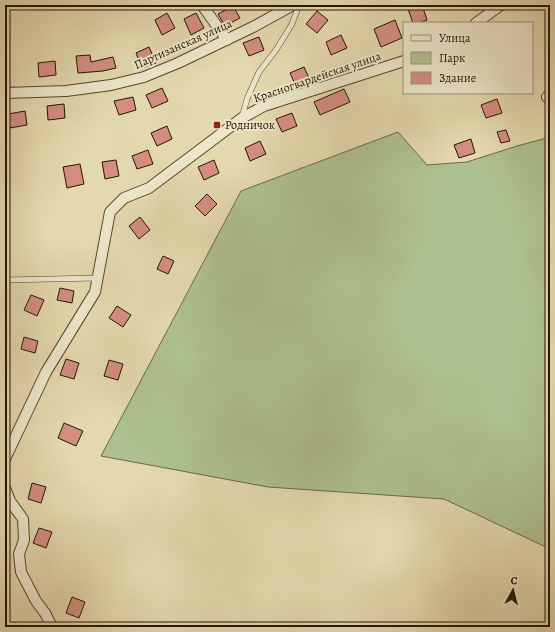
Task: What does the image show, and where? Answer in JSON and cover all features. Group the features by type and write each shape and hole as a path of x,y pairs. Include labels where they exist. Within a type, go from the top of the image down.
{"street":[{"path":"202,5 227,40"},
{"name":"Партизанская улица","path":"5,93 66,91 111,85 144,77 253,28 294,5"},
{"path":"477,22 501,5"},
{"name":"Красногвардейская улица","path":"5,459 46,372 95,292 110,212 124,198 149,188 242,118 264,106 403,61"},
{"path":"5,488 10,501 23,519 24,540 19,554 21,572 36,601 46,613 52,627"}],"lane":[{"path":"242,118 247,99 259,72 276,50 292,24 299,5"},
{"path":"5,280 97,278"}],"green space":[{"path":"398,132 427,165 467,162 550,137 550,549 444,499 268,487 101,456 241,191"}],"building":[{"path":"422,5 427,20 422,22 413,22 408,9"},
{"path":"233,6 240,18 225,26 218,14"},
{"path":"317,11 328,20 317,33 306,24"},
{"path":"167,13 175,28 162,35 155,20"},
{"path":"196,13 204,28 191,35 184,19"},
{"path":"395,20 402,38 381,47 374,29"},
{"path":"341,35 347,48 331,55 326,42"},
{"path":"259,37 264,50 249,56 243,43"},
{"path":"149,47 156,63 142,68 136,53"},
{"path":"90,55 91,62 113,57 116,68 103,71 78,73 76,56"},
{"path":"55,61 56,75 39,77 38,63"},
{"path":"304,67 309,78 295,84 290,73"},
{"path":"162,88 168,101 152,108 146,95"},
{"path":"344,89 350,102 320,115 314,102"},
{"path":"133,97 136,110 119,115 114,101"},
{"path":"497,99 502,113 486,118 481,105"},
{"path":"64,104 65,118 48,120 47,106"},
{"path":"25,111 27,125 10,128 8,114"},
{"path":"292,113 297,126 282,132 276,119"},
{"path":"167,126 172,139 157,146 151,133"},
{"path":"506,130 510,141 501,143 497,132"},
{"path":"471,139 475,153 459,158 454,145"},
{"path":"260,141 266,154 250,161 245,148"},
{"path":"148,150 153,164 137,169 132,156"},
{"path":"116,160 119,176 105,179 102,162"},
{"path":"214,160 219,173 204,180 198,167"},
{"path":"80,164 84,184 67,188 63,167"},
{"path":"207,194 217,204 205,216 195,206"},
{"path":"140,217 150,230 139,239 129,226"},
{"path":"163,256 174,261 168,274 157,269"},
{"path":"60,288 74,291 72,303 57,300"},
{"path":"31,295 44,300 37,316 24,310"},
{"path":"117,306 131,315 123,327 109,318"},
{"path":"24,337 38,341 35,353 21,349"},
{"path":"66,359 79,363 74,379 60,375"},
{"path":"109,360 123,364 118,380 104,376"},
{"path":"64,423 83,431 76,446 58,438"},
{"path":"32,483 46,487 41,503 28,499"},
{"path":"39,528 52,532 46,548 33,543"},
{"path":"72,597 85,602 79,618 66,613"}],"place":[{"name":"Родничок","path":"217,125"}]}
